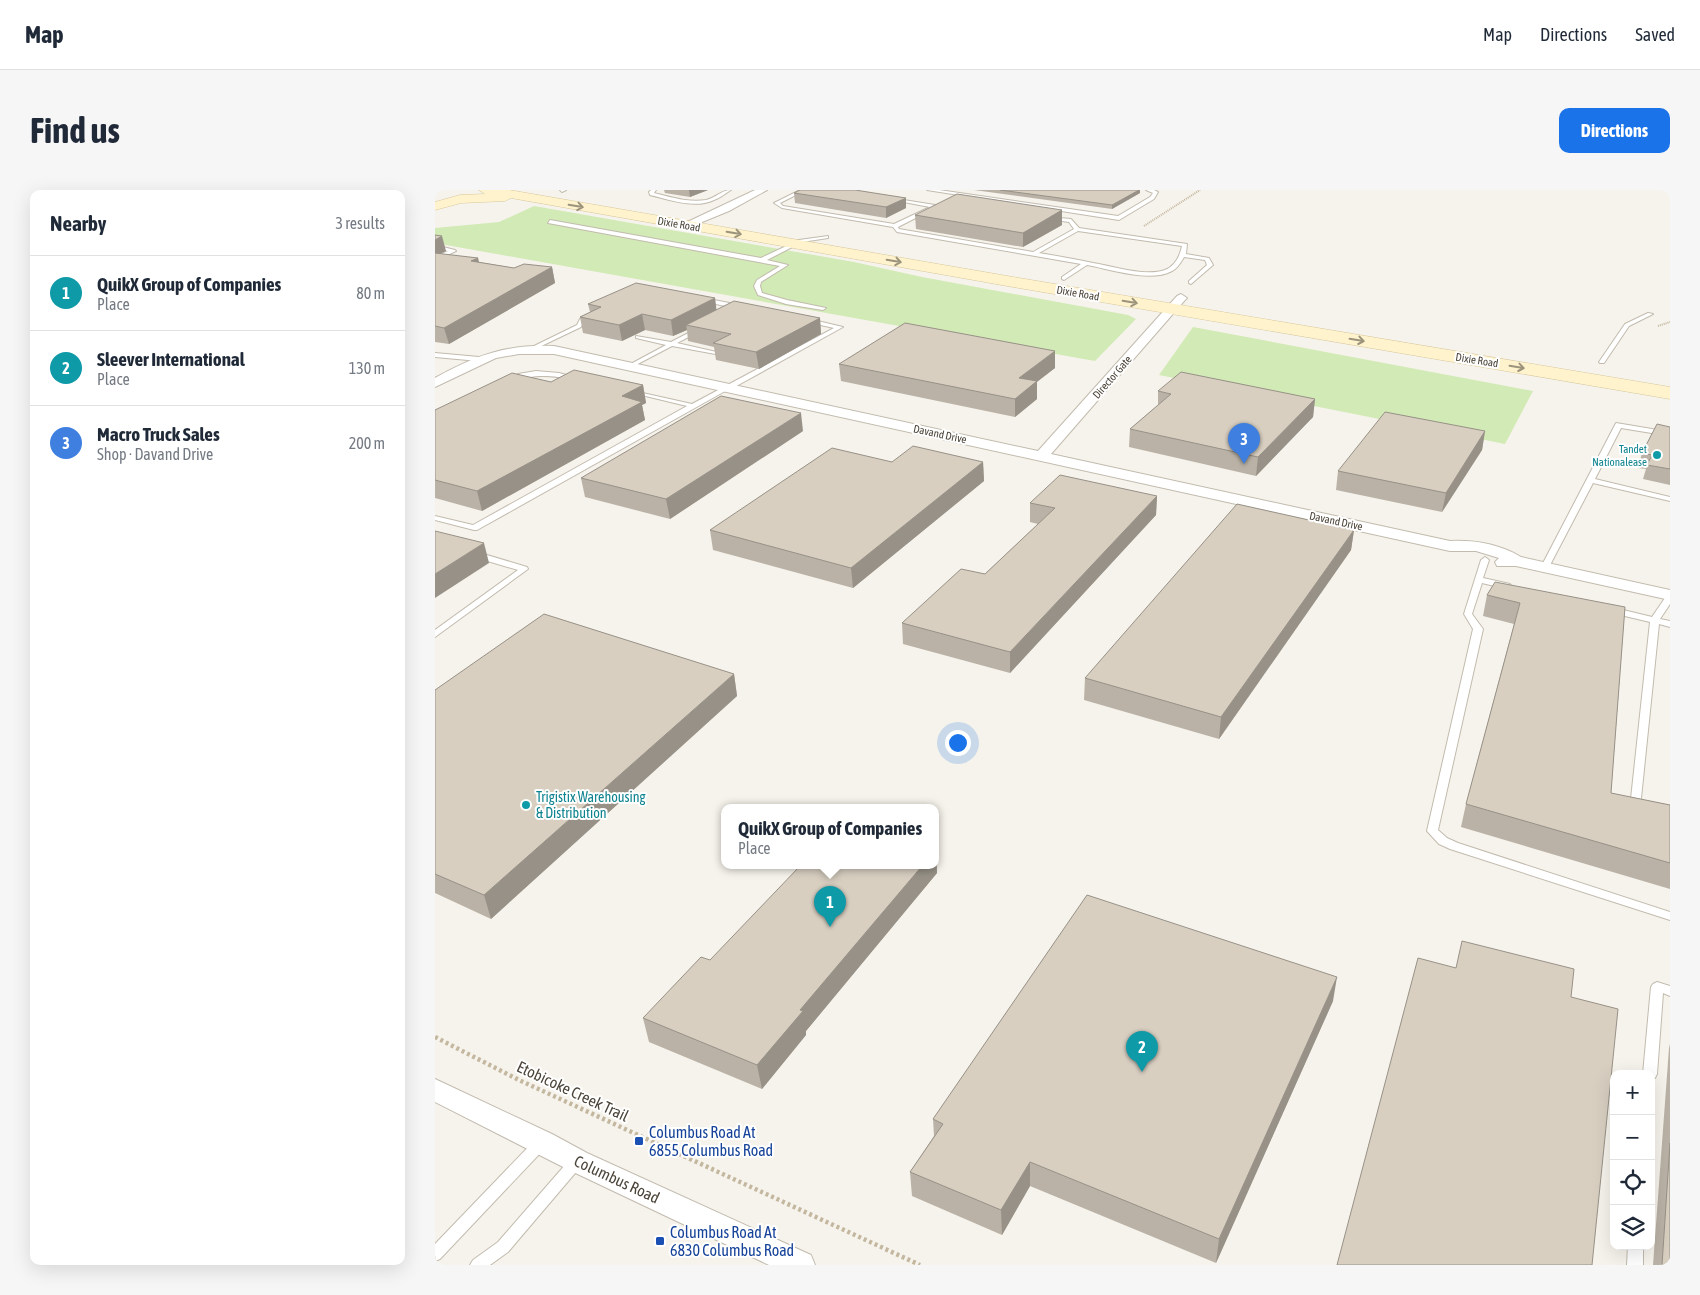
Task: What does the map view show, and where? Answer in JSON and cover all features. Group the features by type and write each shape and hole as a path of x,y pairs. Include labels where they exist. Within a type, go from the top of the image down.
{"main road":[{"path":"435,198 455,190"},
{"name":"Dixie Road","path":"486,190 793,244 1670,380"},
{"name":"Dixie Road","path":"561,190 1063,278 1176,304 1670,393"},
{"path":"435,206 471,198 528,198"}],"street":[{"path":"686,225 762,190"},
{"name":"Director Gate","path":"1043,456 1176,304"},
{"name":"Davand Drive","path":"435,383 479,359 500,352 531,349 553,350 1449,546 1469,544 1502,552 1516,561"},
{"name":"Davand Drive","path":"1449,546 1459,554 1485,560 1496,562 1516,561 1670,596"},
{"name":"Columbus Road","path":"435,1090 577,1161 800,1265"}],"lane":[{"path":"654,190 651,192 694,202 708,201 729,190"},
{"path":"804,190 776,203 783,207 895,226 935,206"},
{"path":"929,190 1119,218 1152,198 1156,192 1148,190"},
{"path":"889,199 935,206 945,205"},
{"path":"1042,216 1071,221 1077,229"},
{"path":"550,222 785,265 759,281 757,286 760,294 786,302 823,308"},
{"path":"895,226 897,230 1148,274 1166,272 1184,255 1185,245 1077,229 1034,254"},
{"path":"762,260 805,239 826,237"},
{"path":"435,247 453,251 435,259"},
{"path":"1184,255 1207,259 1210,264 1191,282"},
{"path":"1063,278 1087,263"},
{"path":"699,299 742,307 733,312"},
{"path":"531,349 579,326 582,320 597,313"},
{"path":"1602,362 1627,325 1650,314"},
{"path":"435,518 474,528 840,327 802,319"},
{"path":"630,366 707,326"},
{"path":"638,337 719,354"},
{"path":"435,355 479,359"},
{"path":"506,382 524,375 542,372 581,380"},
{"path":"619,388 694,406"},
{"path":"1545,567 1619,425 1670,434"},
{"path":"1590,480 1670,499"},
{"path":"435,634 524,569 470,553"},
{"path":"1485,560 1467,614 1478,629 1433,831 1443,841 1454,846 1670,916"},
{"path":"1479,580 1516,588"},
{"path":"1635,808 1655,620 1670,596"},
{"path":"1599,607 1670,624"},
{"path":"1650,1070 1657,987 1670,991"},
{"path":"435,1254 542,1142"},
{"path":"477,1265 503,1247 577,1161"},
{"path":"1635,1265 1636,1250"}],"path":[{"path":"1137,231 1200,190"},
{"name":"Etobicoke Creek Trail","path":"435,1036 529,1084 921,1265"}],"green space":[{"path":"534,206 854,262 922,277 1128,315 1136,319 1095,361 435,243 435,228 499,222"},
{"path":"1193,327 1533,391 1505,444 1159,375"}],"building":[{"path":"800,190 855,190 906,198 886,207 794,193"},
{"path":"1000,190 1139,190 1112,205"},
{"path":"957,194 1062,210 1023,233 915,215"},
{"path":"435,235 442,236 435,240"},
{"path":"435,253 478,258 471,261 514,268 524,264 552,267 444,328 435,326"},
{"path":"636,283 715,298 671,320 642,314 619,325 580,317 601,307 588,304"},
{"path":"734,301 820,318 756,352 713,343 731,334 686,325"},
{"path":"905,323 1055,351 1019,378 1037,381 1015,399 839,364"},
{"path":"574,370 643,385 622,396 642,402 477,491 435,480 435,410 512,373 551,382"},
{"path":"1181,372 1315,399 1258,457 1130,429 1171,394 1158,391"},
{"path":"721,396 801,413 666,499 581,478"},
{"path":"1385,412 1485,431 1446,493 1338,471"},
{"path":"1657,424 1670,427 1670,469 1647,465 1652,455 1642,453"},
{"path":"913,446 983,462 851,568 710,530 832,448 892,462"},
{"path":"1060,475 1157,496 1010,652 902,623 961,569 985,574 1055,508 1030,503"},
{"path":"1237,504 1354,530 1221,717 1085,678"},
{"path":"435,531 484,543 435,574"},
{"path":"1495,582 1625,607 1611,793 1670,805 1670,863 1466,804 1520,603 1487,595"},
{"name":"Trigistix Warehousing & Distribution","path":"544,614 734,674 484,895 435,874 435,690"},
{"path":"797,869 919,869 800,1010 803,1011 757,1065 643,1018 701,957 710,960"},
{"path":"1087,895 1337,977 1219,1239 1030,1162 1001,1210 910,1172 943,1124 933,1119"},
{"path":"1462,941 1574,969 1571,997 1618,1009 1612,1070 1610,1070 1610,1088 1592,1265 1337,1265 1418,958 1456,968"},
{"path":"1670,1143 1670,1265 1662,1265"}],"place":[{"name":"Tandet Nationalease","path":"1657,455"},
{"name":"Macro Truck Sales","path":"1244,464"},
{"name":"Trigistix Warehousing & Distribution","path":"526,805"},
{"name":"QuikX Group of Companies","path":"830,927"},
{"name":"Sleever International","path":"1142,1072"},
{"name":"Columbus Road At 6855 Columbus Road","path":"639,1141"},
{"name":"Columbus Road At 6830 Columbus Road","path":"660,1241"}]}
